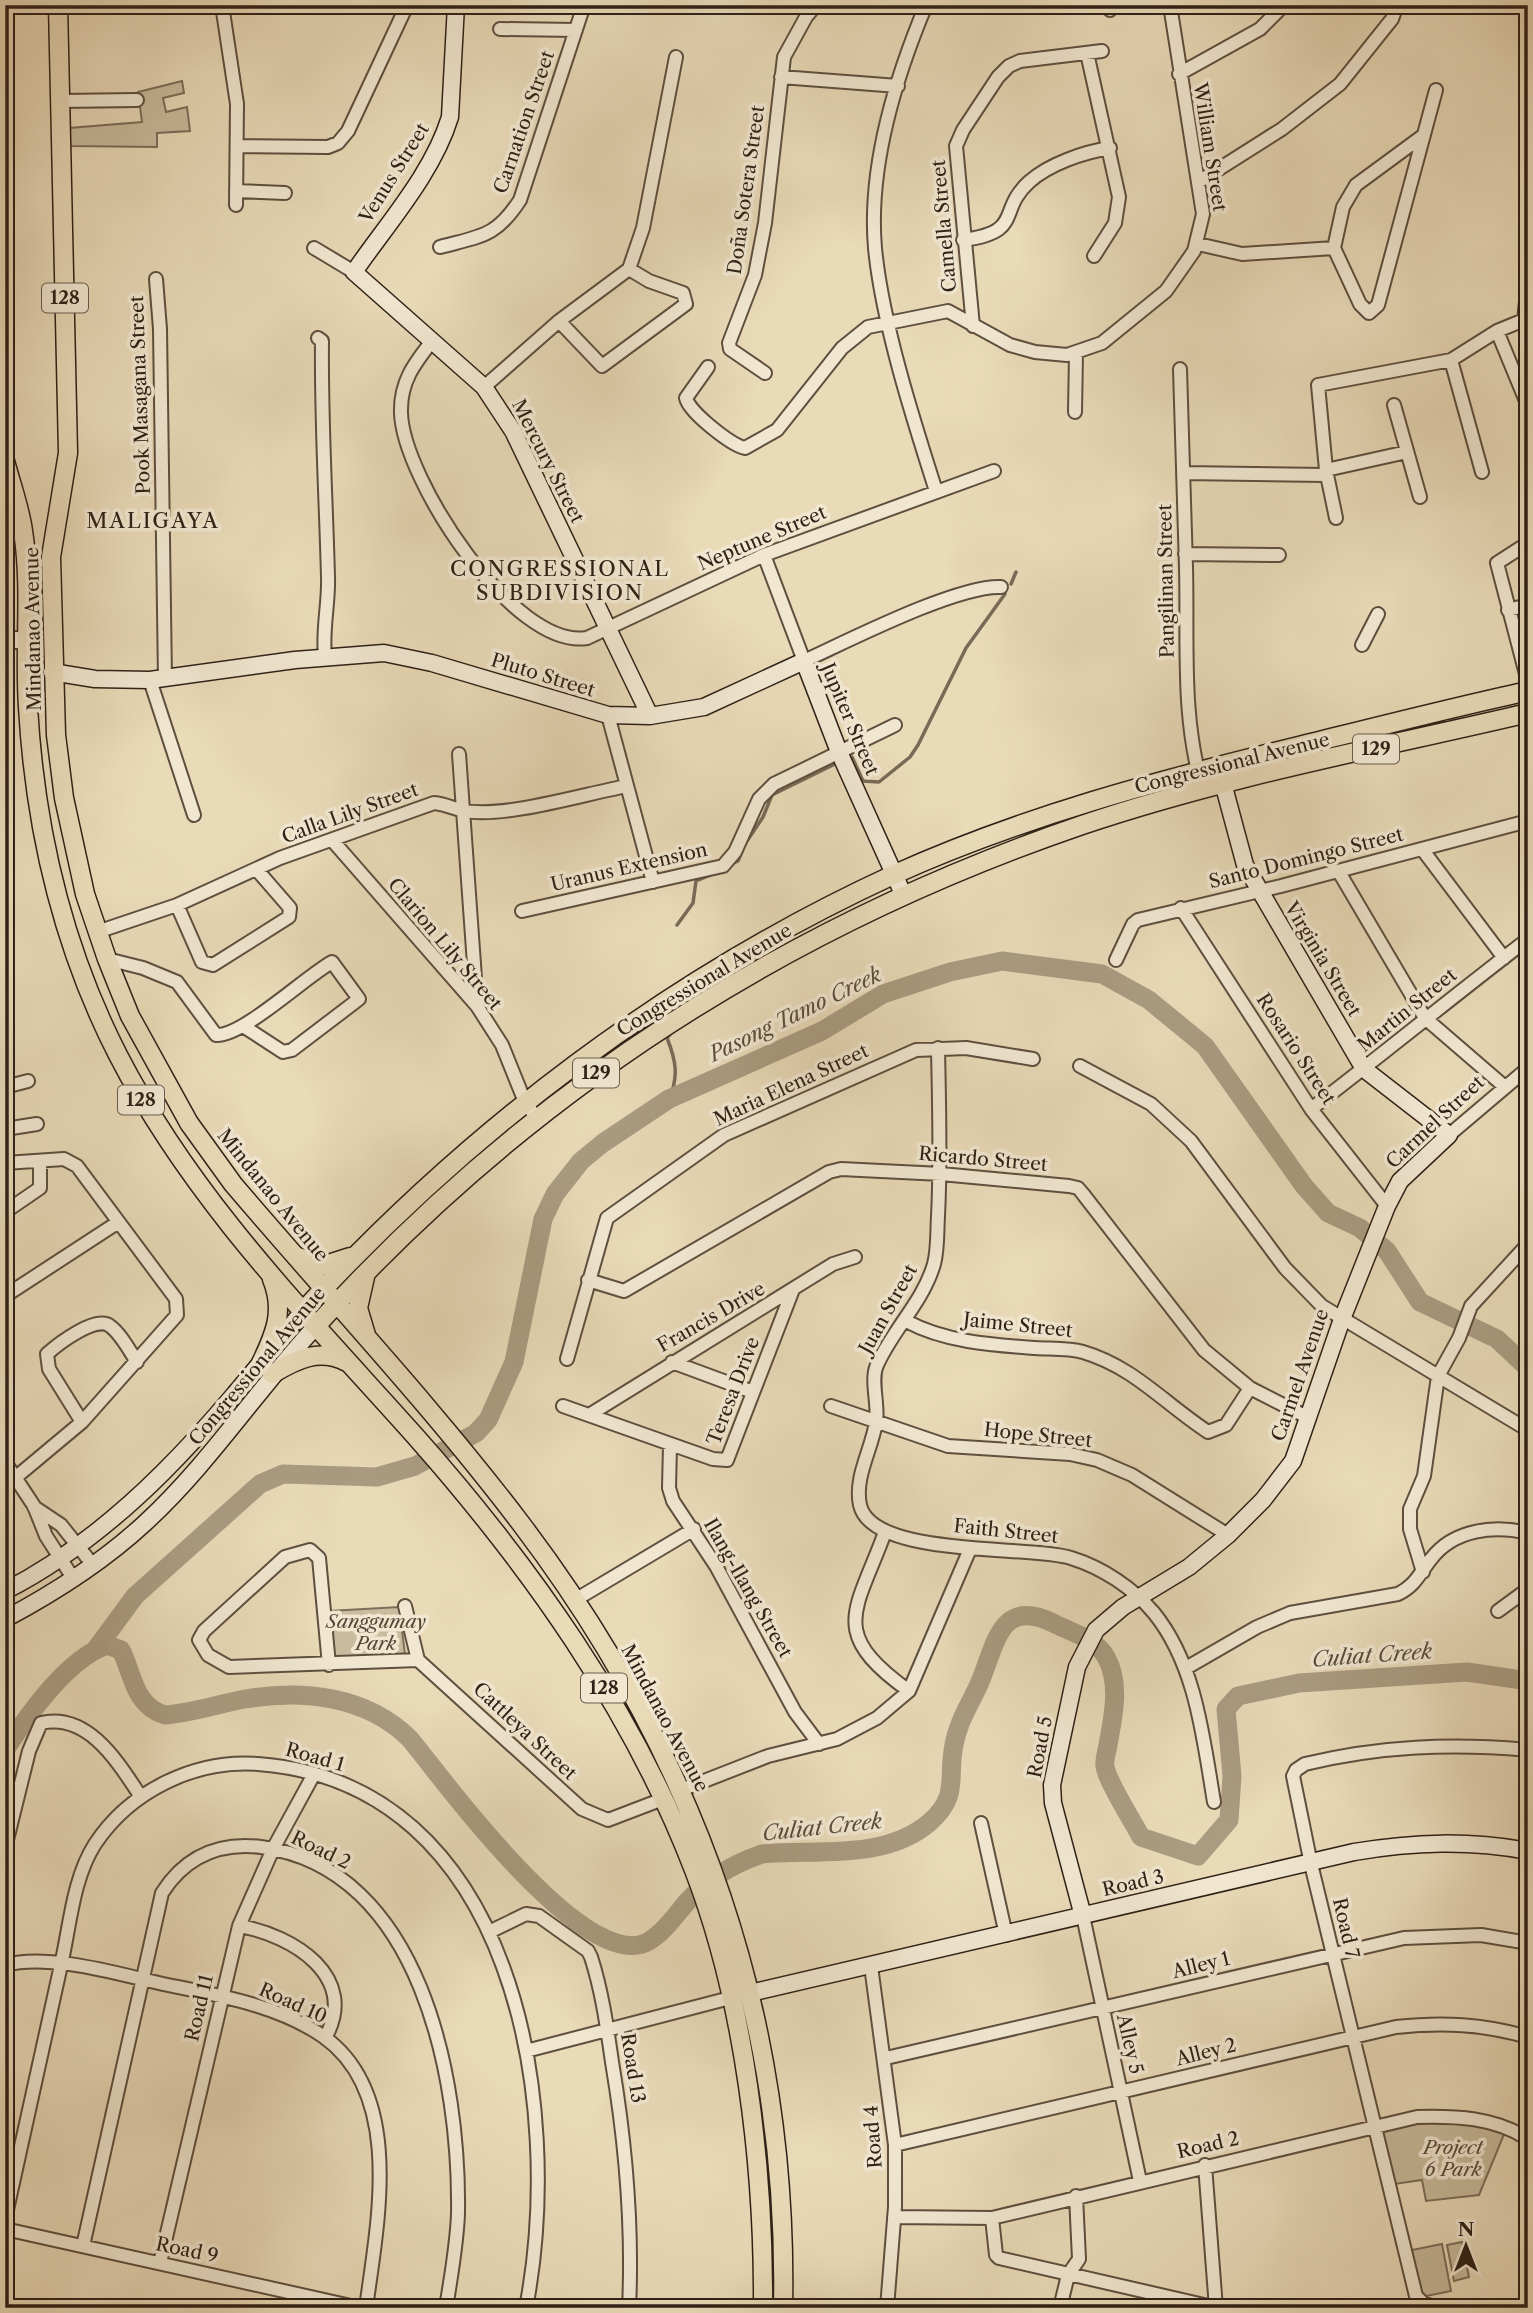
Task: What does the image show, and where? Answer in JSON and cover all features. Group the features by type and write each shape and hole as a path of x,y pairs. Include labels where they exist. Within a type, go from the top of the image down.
{"main road":[{"name":"Mindanao Avenue","path":"58,5 68,446 51,545 52,672 64,798 85,894 107,959 148,1050 189,1123 233,1184 466,1455 547,1560 575,1600 631,1693 681,1790 711,1862 750,1993 768,2085 782,2198 785,2252 783,2308"},
{"name":"Mindanao Avenue","path":"5,461 23,531 26,641 35,785 42,837 58,901 93,1001 139,1097 207,1199 441,1467 527,1571 600,1682 663,1799 708,1910 730,1998 749,2098 760,2200 763,2308"},
{"name":"Congressional Avenue","path":"303,1311 359,1252 444,1170 525,1102 618,1034 792,926 894,875 1002,832 1219,765 1528,691"},
{"name":"Congressional Avenue","path":"316,1326 368,1269 445,1194 536,1117 696,1006 801,944 984,861 1085,825 1203,790 1528,713"},
{"path":"58,901 85,894"},
{"path":"288,1249 306,1262 322,1266 338,1263 359,1252"},
{"path":"368,1269 360,1289 358,1308 370,1344"},
{"path":"270,1273 278,1298 279,1315 266,1368 311,1355 329,1355 348,1363"},
{"path":"527,1571 547,1560"},
{"path":"760,2200 769,2203 782,2198"},
{"path":"763,2251 773,2245 785,2252"}],"street":[{"path":"222,5 237,104 236,205"},
{"path":"238,146 328,147 338,143 348,131 407,5"},
{"name":"Venus Street","path":"354,272 421,174 446,130 450,117 456,5"},
{"name":"Carnation Street","path":"440,247 479,237 505,223 520,200 584,5"},
{"name":"Doña Sotera Street","path":"765,373 729,347 755,275 765,223 781,77 791,41 816,5"},
{"path":"926,5 898,86 882,151 875,224 876,250 889,322 936,491"},
{"name":"William Street","path":"708,367 686,398 687,402 695,413 741,448 749,447 777,430 842,348 868,327 947,311 1002,342 1035,352 1076,354 1102,343 1147,309 1181,274 1198,244 1203,214 1200,181 1179,75 1170,5"},
{"path":"1179,75 1260,29 1284,5"},
{"path":"1200,181 1282,129 1340,84 1392,19 1397,5"},
{"path":"500,29 576,30"},
{"name":"Camella Street","path":"973,326 956,146 977,109 1009,66 1020,61 1102,51"},
{"path":"1087,53 1119,190 1119,212 1107,239 1094,256"},
{"path":"484,387 559,321 629,269 643,228 676,57"},
{"path":"781,77 898,86"},
{"path":"1424,135 1349,194 1338,223 1334,248 1365,311 1373,311 1378,305 1424,135 1436,90"},
{"path":"60,101 137,100"},
{"path":"963,240 997,232 1034,178 1070,160 1110,148"},
{"path":"236,191 285,193"},
{"path":"1198,244 1242,254 1334,248"},
{"name":"Mercury Street","path":"314,248 354,272 484,387 513,431 650,716"},
{"path":"559,321 602,366 686,304 684,293 649,281 629,269"},
{"name":"Pook Masagana Street","path":"156,279 160,329 158,679 194,815"},
{"path":"1336,518 1326,472 1318,385 1451,360 1497,331 1520,323 1525,316 1528,282"},
{"path":"1497,331 1528,406"},
{"path":"318,338 322,341 321,404 327,508 328,585 323,634 325,657"},
{"name":"Neptune Street","path":"432,341 406,377 401,410 402,424 414,463 435,509 480,570 521,613 564,639 587,638 764,555 994,471"},
{"path":"1075,412 1076,354"},
{"path":"1451,360 1482,472"},
{"name":"Pangilinan Street","path":"1180,369 1186,695 1197,771 1203,790"},
{"path":"1394,405 1420,497"},
{"path":"1183,473 1326,472 1407,452"},
{"path":"1528,543 1496,564 1518,607 1528,682"},
{"path":"1185,554 1279,555"},
{"name":"Jupiter Street","path":"764,555 839,752 904,896"},
{"name":"Pluto Street","path":"52,672 95,679 158,679 325,657 384,653 405,656 608,715 650,716 704,707 908,615 978,589 1001,587"},
{"path":"1362,645 1378,614"},
{"path":"5,639 26,641"},
{"path":"608,715 653,882"},
{"name":"Uranus Extension","path":"522,911 726,864 735,852 751,811 766,791 794,772 895,725"},
{"path":"459,754 477,1006"},
{"name":"Virginia Street","path":"1219,765 1245,865 1364,1069 1449,1135"},
{"name":"Calla Lily Street","path":"97,932 177,905 332,839 434,803 452,804 464,811 502,810 627,786"},
{"name":"Santo Domingo Street","path":"1116,960 1133,924 1181,908 1339,872 1526,824"},
{"name":"Clarion Lily Street","path":"332,839 477,1006 502,1045 525,1102 536,1117"},
{"path":"1422,849 1504,958"},
{"path":"177,905 202,962 213,965 289,917 290,908 257,870"},
{"path":"1339,872 1425,1018 1505,1087"},
{"name":"Rosario Street","path":"1181,908 1311,1109 1387,1206"},
{"name":"Martin Street","path":"1311,1109 1528,939"},
{"path":"107,959 143,968 177,982 216,1035 222,1036 243,1026 332,962 359,999 292,1050 283,1052 243,1026"},
{"name":"Maria Elena Street","path":"567,1359 607,1218 724,1135 905,1054 938,1048 984,1050 1033,1059"},
{"name":"Juan Street","path":"876,1422 876,1367 906,1321 935,1260 941,1174 938,1048"},
{"path":"1080,1066 1151,1104 1191,1141 1285,1268 1322,1306 1528,1430"},
{"name":"Carmel Street","path":"1366,1255 1400,1181 1528,1068"},
{"path":"5,1087 28,1081"},
{"path":"5,1129 37,1125"},
{"path":"5,1163 64,1159 77,1166 176,1299 178,1308 177,1315 82,1422 15,1478"},
{"path":"5,1212 40,1188 40,1161"},
{"name":"Ricardo Street","path":"588,1280 624,1291 830,1172 866,1170 941,1174 1078,1188 1204,1350 1250,1388 1309,1418"},
{"path":"5,1296 117,1223"},
{"path":"1423,1572 1410,1529 1410,1509 1424,1476 1438,1376 1459,1338 1471,1306 1528,1244"},
{"name":"Carmel Avenue","path":"1096,1630 1139,1597 1189,1567 1228,1535 1263,1500 1293,1461 1366,1255"},
{"name":"Francis Drive","path":"589,1415 672,1362 792,1292 833,1264 855,1257"},
{"name":"Teresa Drive","path":"563,1406 720,1462 727,1460 792,1292"},
{"name":"Congressional Avenue","path":"5,1619 73,1578 145,1524 192,1475 303,1311"},
{"name":"Jaime Street","path":"906,1321 924,1331 974,1343 1079,1351 1110,1361 1139,1378 1208,1432 1226,1425 1250,1388"},
{"path":"82,1422 49,1369 47,1354 90,1324 101,1322 112,1327 137,1362"},
{"name":"Congressional Avenue","path":"5,1591 79,1547 127,1508 172,1466 266,1368 316,1326"},
{"path":"672,1362 753,1392"},
{"name":"Hope Street","path":"831,1406 948,1446 1070,1454 1097,1460 1132,1475 1228,1535"},
{"path":"876,1422 861,1479 860,1507 873,1524 886,1532 853,1619 855,1634 873,1662 909,1691"},
{"name":"Ilang-Ilang Street","path":"670,1445 669,1488 676,1507 694,1530 795,1712 819,1744"},
{"path":"5,1461 34,1506 73,1578"},
{"path":"34,1506 61,1525 93,1564"},
{"path":"1186,1668 1257,1627 1290,1613 1398,1594 1412,1587 1431,1558 1458,1536 1489,1528 1528,1533"},
{"path":"575,1600 694,1530"},
{"name":"Faith Street","path":"886,1532 970,1549 1025,1551 1071,1558 1112,1577 1139,1597 1167,1632 1186,1668 1214,1802"},
{"path":"681,1790 768,1756 819,1744 857,1730 909,1691 970,1549"},
{"path":"329,1665 319,1558 315,1552 301,1550 285,1557 204,1631 199,1643 214,1661 229,1667 329,1665 418,1660 405,1606"},
{"path":"1498,1611 1528,1589"},
{"name":"Road 5","path":"1083,1916 1053,1803 1052,1785 1084,1649 1096,1630"},
{"name":"Cattleya Street","path":"418,1660 537,1770 591,1815 608,1820 663,1799"},
{"path":"5,1848 29,1751 41,1723 64,1724 89,1733 101,1743 141,1797"},
{"name":"Road 7","path":"1440,2308 1424,2304 1416,2296 1332,1953 1293,1776 1305,1764 1373,1750 1425,1745 1477,1745 1528,1750"},
{"name":"Road 1","path":"5,2219 86,1859 110,1825 141,1797 181,1775 225,1765 271,1765 314,1774 371,1797 420,1831 458,1877 489,1932 512,1994 526,2051 535,2118 537,2202 526,2308"},
{"name":"Road 11","path":"160,2263 239,1926 274,1849 314,1774"},
{"path":"981,1823 1006,1934"},
{"name":"Road 3","path":"750,1993 1399,1844 1490,1844 1528,1851"},
{"name":"Road 2","path":"83,2246 162,1894 182,1867 208,1852 240,1846 274,1849 324,1870 365,1900 396,1938 418,1981 444,2070 456,2161 457,2226 446,2308"},
{"name":"Road 13","path":"489,1932 526,1914 539,1916 587,1951 596,1973 628,2166 632,2249 629,2308"},
{"name":"Alley 5","path":"1083,1916 1140,2181"},
{"path":"239,1926 281,1938 307,1954 320,1967 331,1985 336,2003 335,2022 326,2038"},
{"name":"Alley 1","path":"886,2058 1404,1938 1443,1934 1481,1935 1528,1943"},
{"name":"Road 10","path":"5,1965 30,1961 61,1964 221,1996 290,2019 326,2038 359,2079 370,2103 375,2125 379,2202 366,2308"},
{"name":"Road 4","path":"871,1966 886,2058 895,2146 894,2217 887,2308"},
{"path":"526,2051 730,1998"},
{"name":"Alley 2","path":"895,2146 1353,2036 1440,2022 1484,2026 1528,2038"},
{"name":"Road 2","path":"894,2217 992,2218 1205,2165 1417,2118 1453,2116 1483,2120 1525,2132"},
{"path":"992,2218 996,2255 999,2258 1216,2308 1205,2165"},
{"path":"1060,2308 1068,2275 1079,2259 1076,2196"},
{"name":"Road 9","path":"5,2229 359,2308"}],"green space":[{"path":"182,81 184,93 163,98 166,112 187,107 190,131 157,133 157,147 70,146 69,128 142,122 138,92"},
{"name":"Sanggumay Park","path":"399,1607 405,1654 334,1660 329,1611"},
{"name":"Project 6 Park","path":"1454,2120 1505,2132 1479,2195 1426,2201 1422,2180 1395,2184 1379,2130 1417,2121"},
{"path":"1462,2242 1469,2277 1454,2281 1447,2245"},
{"path":"1442,2244 1451,2291 1421,2297 1412,2250"}],"waterway":[{"path":"1011,584 1016,572"},
{"path":"852,757 863,781 879,782 910,757 966,648 1005,594"},
{"path":"747,841 763,817 772,795 837,763"},
{"path":"729,865 738,861 742,851"},
{"path":"677,925 693,903 696,881 713,874"},
{"name":"Pasong Tamo Creek","path":"96,1649 135,1596 260,1484 283,1474 377,1477 415,1466 476,1433 488,1420 514,1362 543,1219 555,1194 581,1161 603,1143 669,1099 822,1031 883,994 950,972 1002,961 1102,974 1149,1000 1205,1046 1304,1186 1328,1213 1360,1228 1387,1251 1420,1302 1497,1339 1528,1368"},
{"path":"669,1099 675,1076 673,1054 667,1038 672,1032"},
{"name":"Culiat Creek","path":"5,1750 37,1705 63,1675 77,1662 107,1645 121,1650 141,1697 155,1711 165,1715 267,1696 311,1696 354,1705 374,1713 410,1739 485,1832 556,1905 591,1931 623,1945 649,1941 702,1887 751,1858 762,1854 872,1848 892,1843 930,1822 949,1794 956,1736 996,1640 1011,1620 1021,1616 1053,1623 1083,1637 1102,1651 1111,1667 1115,1689 1114,1712 1105,1761 1110,1780 1141,1837 1198,1856 1229,1820 1232,1776 1226,1709 1238,1696 1299,1683 1467,1672 1528,1681"}],"district":[{"name":"MALIGAYA","path":"153,520"},
{"name":"CONGRESSIONAL SUBDIVISION","path":"560,580"}]}
